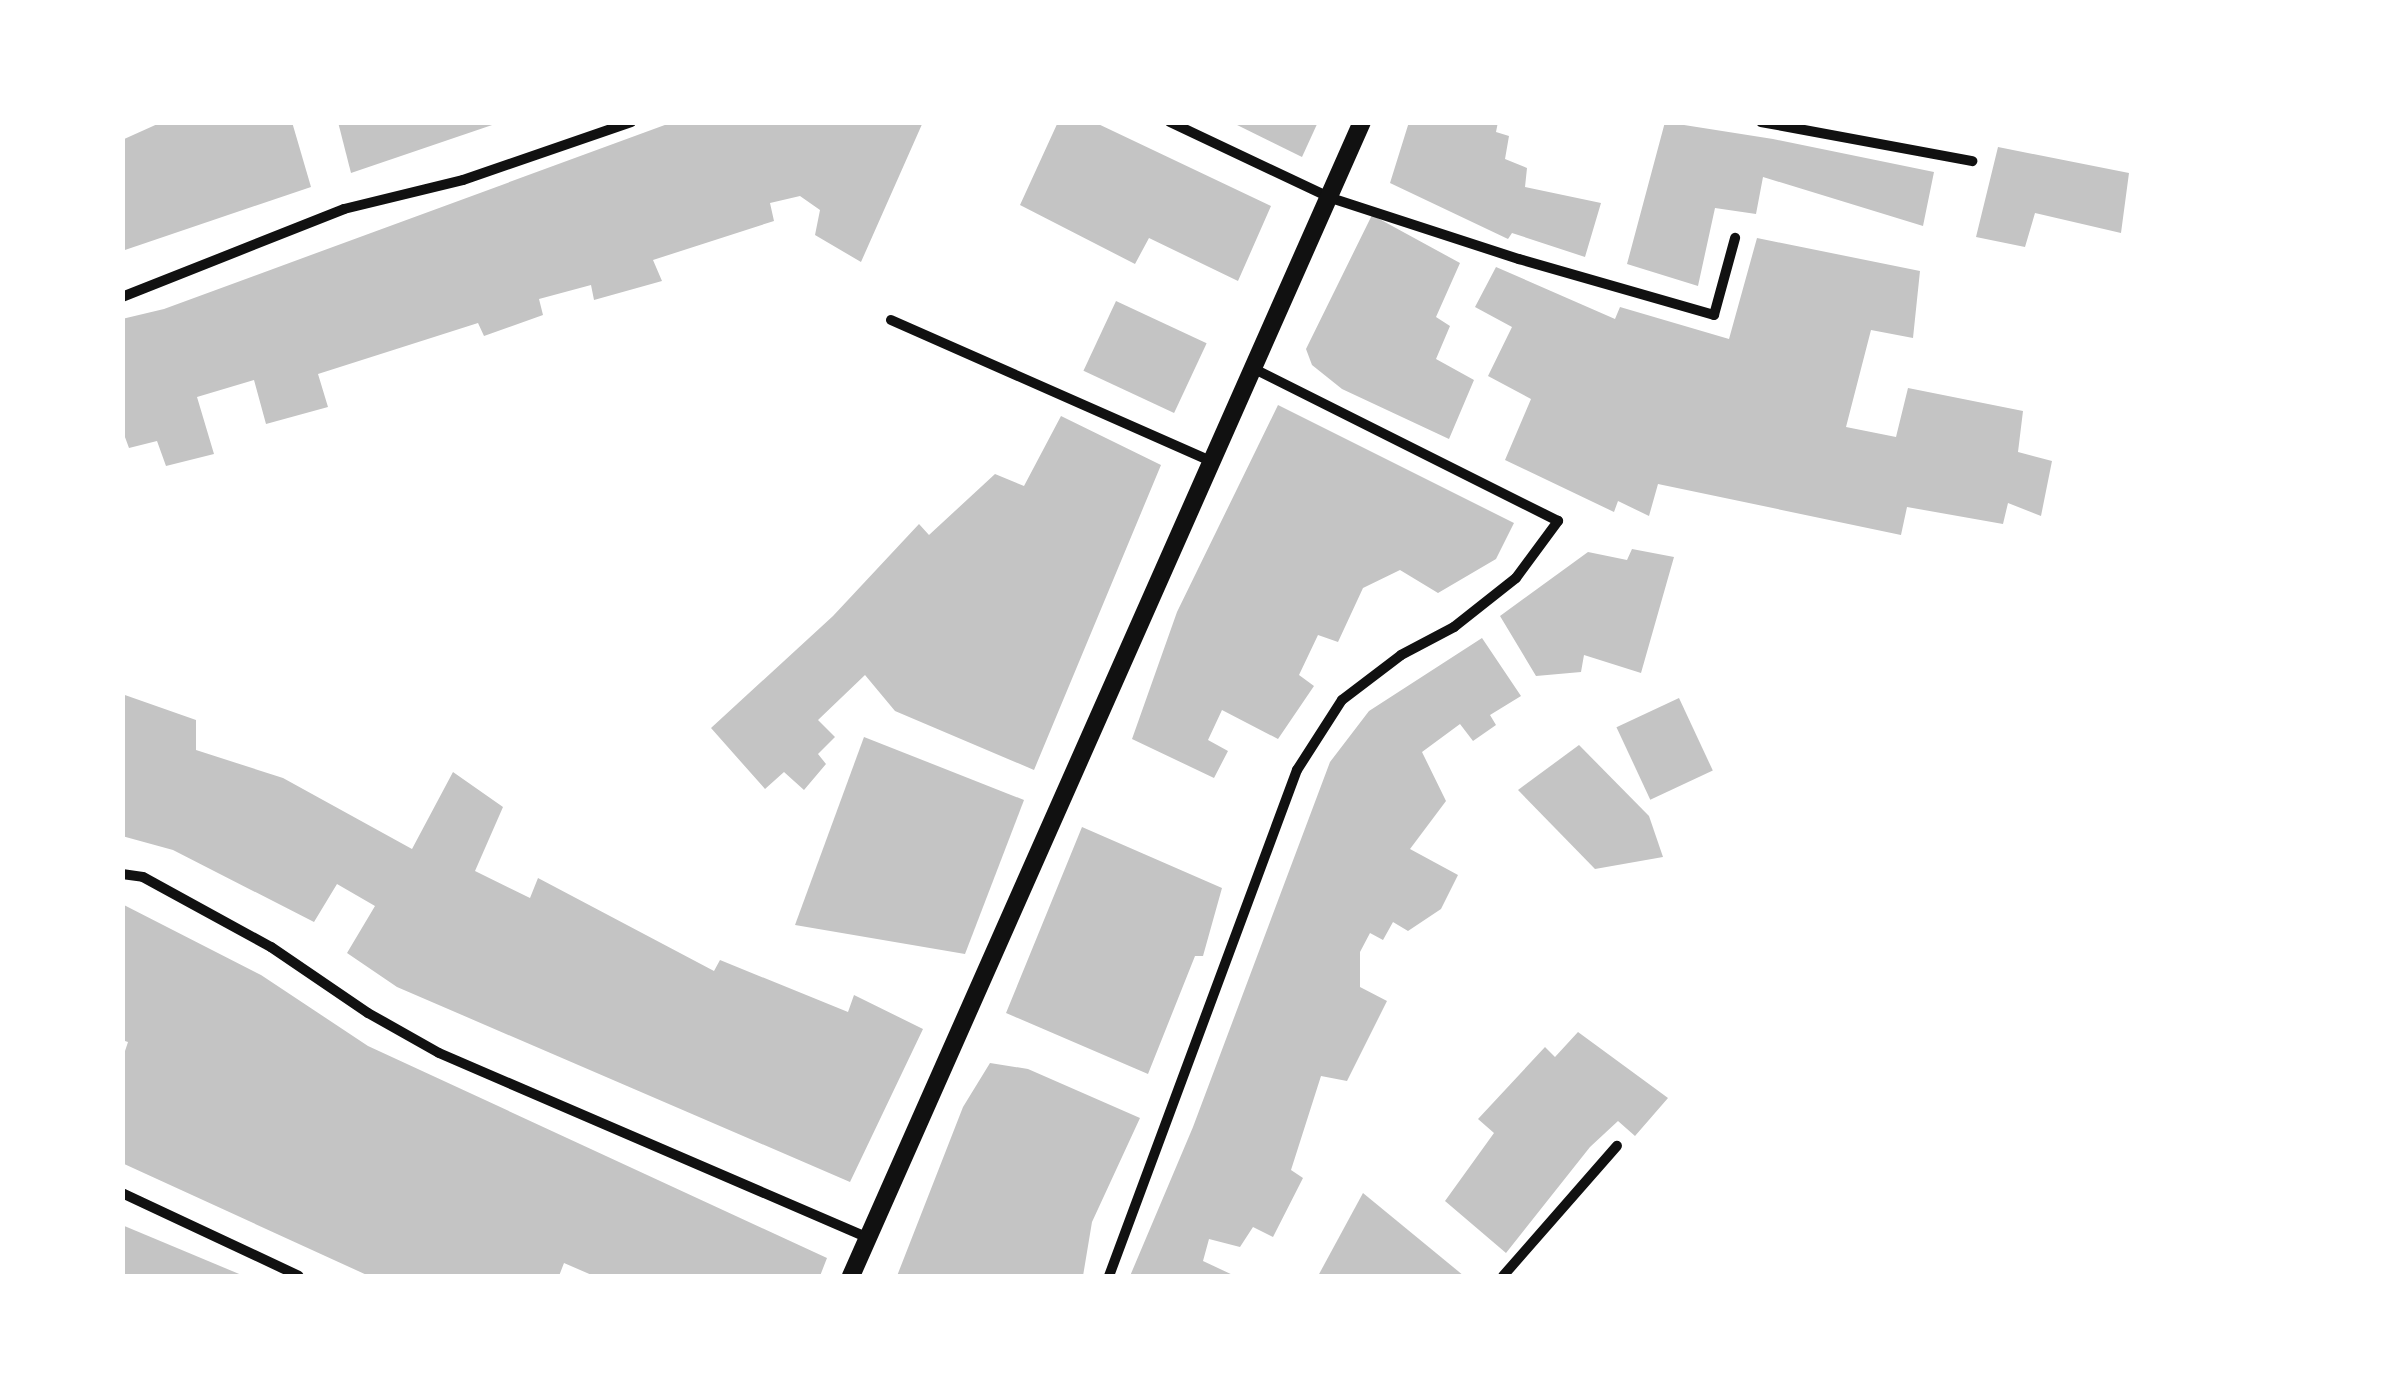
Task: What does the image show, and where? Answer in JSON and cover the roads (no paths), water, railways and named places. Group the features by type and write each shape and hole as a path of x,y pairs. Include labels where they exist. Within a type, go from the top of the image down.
{"street":[{"path":"122,296 344,209 463,180 631,122"},
{"path":"1170,122 1331,198 1519,259 1714,314 1735,238"},
{"path":"850,1276 1362,122"},
{"path":"1761,122 1972,160"},
{"path":"891,320 1210,460"},
{"path":"1109,1276 1298,770 1342,700 1402,655 1454,627 1516,578 1558,521 1251,367"},
{"path":"122,874 143,877 271,947 368,1013 439,1052 868,1237"},
{"path":"1503,1276 1617,1146"},
{"path":"122,1193 299,1276"}]}
